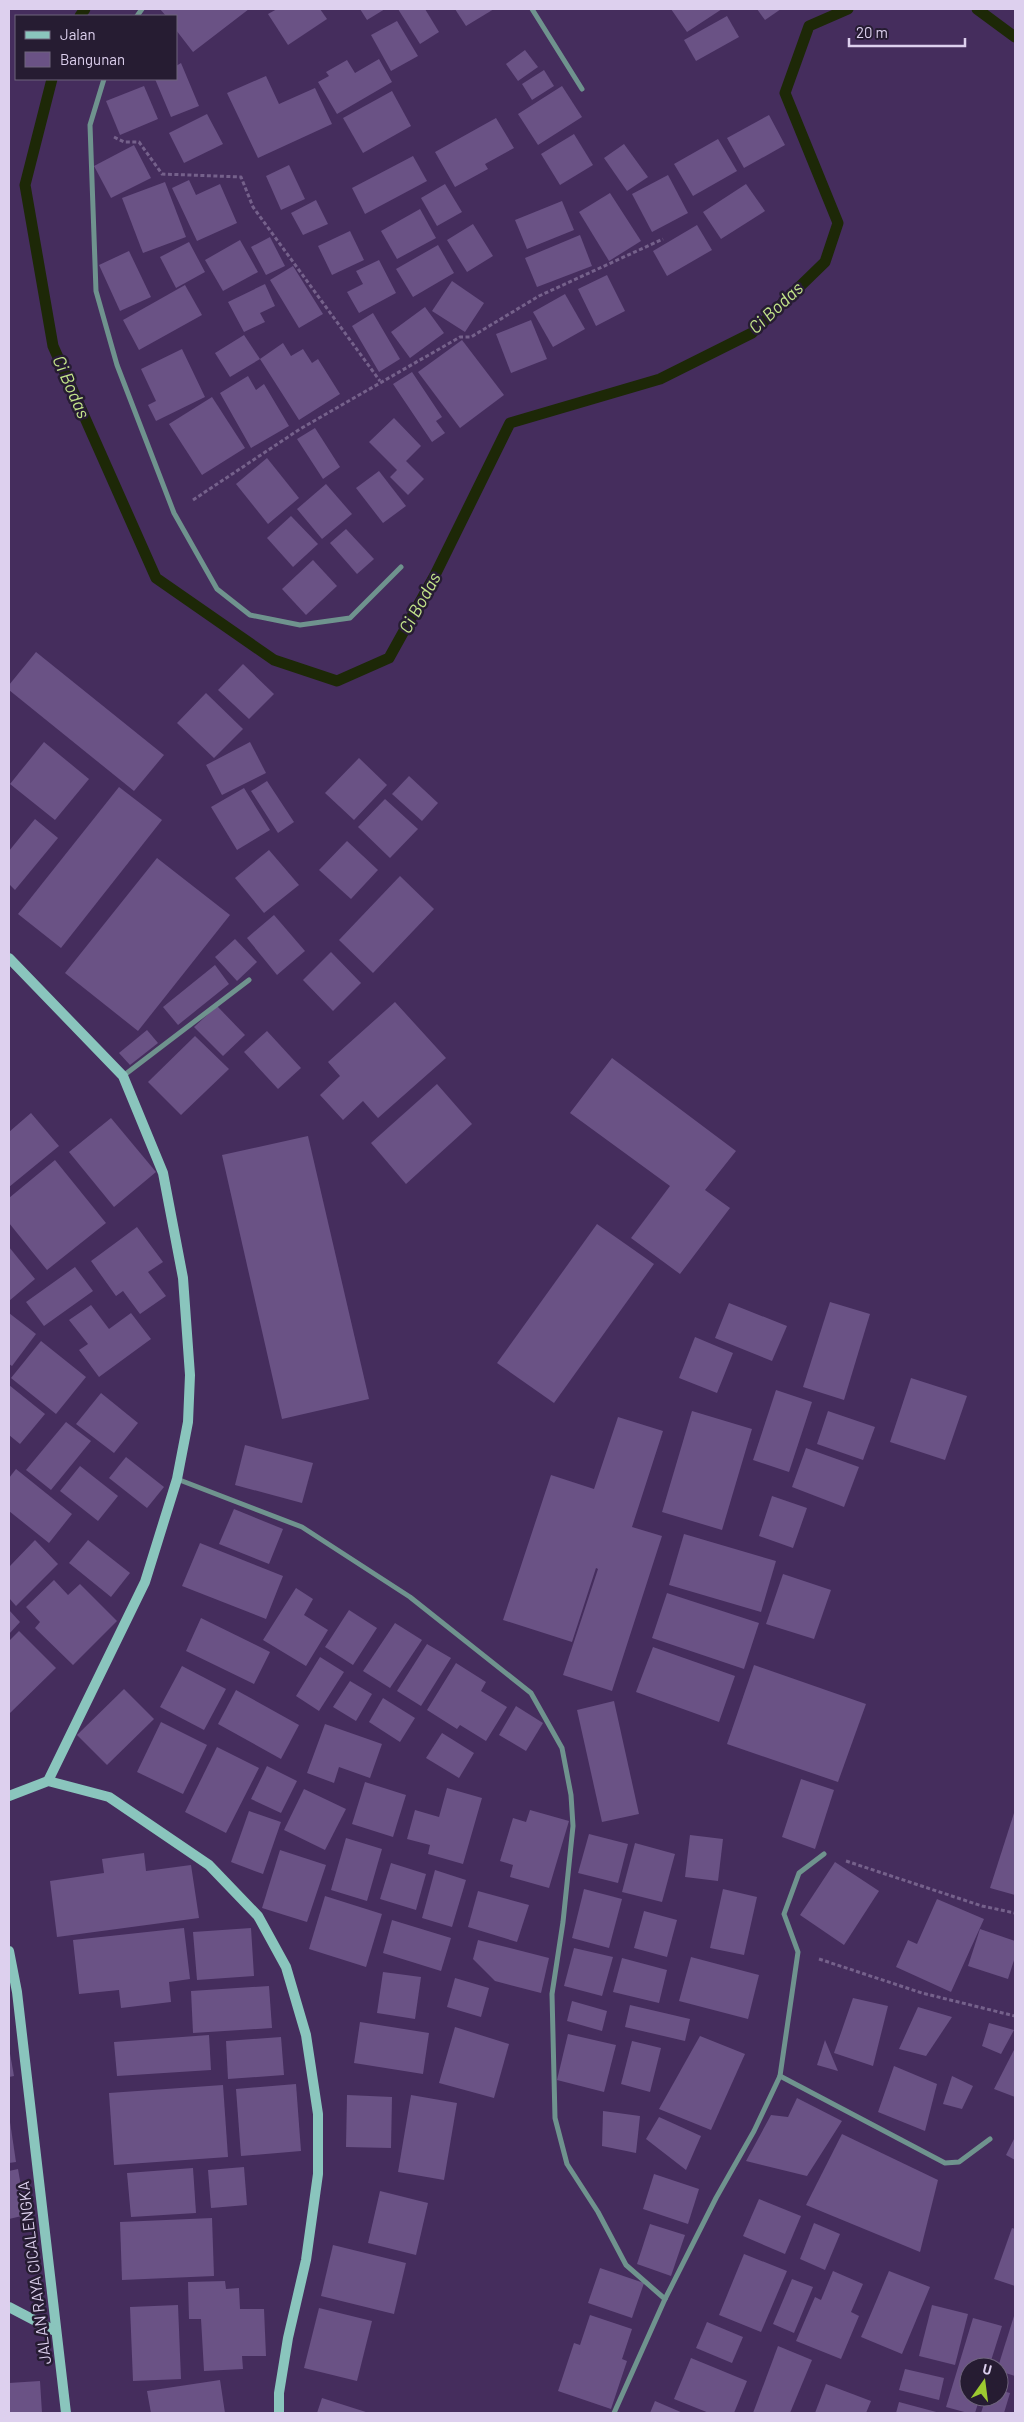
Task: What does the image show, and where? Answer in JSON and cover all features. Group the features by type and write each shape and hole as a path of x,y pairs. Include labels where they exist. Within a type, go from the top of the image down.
{"street":[{"path":"532,9 582,89"},
{"path":"104,80 90,125 96,290 117,365 174,513 217,589 250,615 300,625 350,618 400,567"},
{"path":"9,958 122,1076 163,1173 183,1278 190,1384 188,1422 177,1479 145,1582 48,1781"},
{"path":"122,1076 249,980"},
{"path":"177,1479 302,1527 410,1597 531,1693 562,1748 571,1795 573,1826 563,1922 552,1994 555,2118 567,2164 598,2212 626,2265 665,2299"},
{"path":"9,1796 48,1781 109,1797 209,1865 258,1916 286,1967 307,2045 318,2114 318,2174 306,2260 288,2338 279,2393 279,2413"},
{"path":"614,2413 665,2299 716,2198 754,2131 780,2076 798,1952 784,1914 799,1874 824,1854"},
{"name":"JALAN RAYA CICALENGKA","path":"9,1951 17,1992 66,2413"},
{"path":"780,2076 945,2163 959,2162 990,2139"},
{"path":"9,2307 55,2331"}],"path":[{"path":"90,125 124,142 139,142 162,174 241,177 253,207 380,381"},
{"path":"174,513 300,429 380,381 460,337 471,337 539,296 663,239"},
{"path":"824,1854 982,1906 1015,1913"},
{"path":"798,1952 922,1993 1015,2016"}],"building":[{"path":"160,9 249,9 193,52 178,33 178,15 165,15"},
{"path":"277,9 320,9 327,19 288,45 268,14"},
{"path":"360,9 385,9 367,20"},
{"path":"398,9 425,9 439,32 420,44"},
{"path":"455,9 494,9 466,26"},
{"path":"671,9 722,9 687,32"},
{"path":"757,9 781,9 765,20"},
{"path":"727,16 739,37 696,61 684,40"},
{"path":"397,21 418,56 391,71 371,35"},
{"path":"525,50 538,67 518,81 506,64"},
{"path":"379,59 392,82 337,114 318,82 329,76 326,72 347,60 355,73"},
{"path":"181,63 199,106 171,117 155,80 178,80 178,65"},
{"path":"544,70 554,86 532,100 522,84"},
{"path":"266,76 279,104 315,88 332,124 258,158 227,93"},
{"path":"144,86 158,119 120,135 106,101"},
{"path":"562,86 582,117 538,145 518,114"},
{"path":"392,91 411,126 363,153 343,118"},
{"path":"207,114 223,144 184,163 169,133"},
{"path":"769,115 785,145 744,168 727,138"},
{"path":"496,118 514,148 485,164 488,169 455,187 435,152"},
{"path":"574,134 593,165 560,185 541,154"},
{"path":"718,139 737,171 693,196 674,164"},
{"path":"624,144 648,177 627,191 604,158"},
{"path":"134,145 151,178 111,198 94,166"},
{"path":"413,156 427,181 365,214 352,188"},
{"path":"289,165 305,199 281,210 266,176"},
{"path":"668,175 688,213 652,232 632,194"},
{"path":"189,180 196,195 220,184 237,223 197,241 172,188"},
{"path":"165,182 186,237 143,253 122,198"},
{"path":"445,184 462,212 437,226 421,198"},
{"path":"746,184 765,211 721,239 703,212"},
{"path":"610,193 641,241 609,261 579,212"},
{"path":"316,200 328,224 303,235 291,213"},
{"path":"562,201 574,230 527,249 515,220"},
{"path":"420,209 436,238 397,259 381,231"},
{"path":"473,224 493,256 467,272 447,240"},
{"path":"697,225 712,250 667,276 653,251"},
{"path":"350,231 364,260 332,275 318,246"},
{"path":"580,235 592,266 537,287 525,258"},
{"path":"270,237 285,266 266,275 251,247"},
{"path":"240,240 258,272 223,291 205,260"},
{"path":"189,242 205,272 176,288 160,257"},
{"path":"438,245 454,273 413,297 396,269"},
{"path":"129,251 151,297 120,311 99,265"},
{"path":"379,260 396,293 359,313 347,292 363,284 356,271"},
{"path":"293,266 323,314 299,328 270,280"},
{"path":"607,275 625,311 596,326 578,289"},
{"path":"452,281 484,303 465,332 432,311"},
{"path":"265,284 275,306 260,313 265,322 244,332 228,302"},
{"path":"185,285 202,315 139,350 123,320"},
{"path":"565,294 585,329 553,347 533,312"},
{"path":"425,307 444,333 410,358 391,332"},
{"path":"373,313 400,359 379,372 352,326"},
{"path":"531,320 547,359 511,373 496,334"},
{"path":"244,335 260,359 230,377 215,353"},
{"path":"462,340 504,395 460,428 418,372"},
{"path":"283,343 291,356 303,349 312,363 318,359 340,394 299,420 260,359"},
{"path":"182,349 205,397 156,421 148,405 156,401 141,369"},
{"path":"412,372 442,417 436,421 445,433 432,442 393,384"},
{"path":"248,376 256,390 264,384 289,426 251,448 220,393"},
{"path":"212,397 245,448 202,475 169,424"},
{"path":"394,418 421,446 406,461 424,479 408,495 390,477 397,470 369,442"},
{"path":"315,428 340,467 323,479 297,439"},
{"path":"267,458 299,498 268,524 236,484"},
{"path":"379,471 406,506 383,523 356,488"},
{"path":"326,484 352,514 322,539 297,509"},
{"path":"291,516 318,544 293,567 267,538"},
{"path":"346,529 374,559 357,574 330,543"},
{"path":"313,560 337,586 306,615 282,589"},
{"path":"36,652 164,755 134,791 9,690 9,685"},
{"path":"243,664 274,694 249,719 218,690"},
{"path":"206,693 243,729 214,758 177,723"},
{"path":"44,742 89,779 55,820 10,784"},
{"path":"250,742 266,773 222,795 206,765"},
{"path":"359,758 387,785 354,820 325,793"},
{"path":"409,776 438,803 422,821 392,794"},
{"path":"267,781 294,822 278,833 251,791"},
{"path":"119,787 162,820 61,948 18,914"},
{"path":"244,788 270,830 237,850 211,807"},
{"path":"385,799 418,829 390,858 358,827"},
{"path":"35,819 58,838 15,890 9,884 9,851"},
{"path":"347,841 378,870 351,899 319,870"},
{"path":"269,850 299,885 264,913 235,878"},
{"path":"157,858 230,915 138,1031 65,973"},
{"path":"400,876 434,909 373,973 339,940"},
{"path":"274,915 305,951 277,975 247,938"},
{"path":"235,939 257,962 237,981 215,957"},
{"path":"331,952 361,983 333,1011 303,980"},
{"path":"215,965 229,984 178,1025 163,1007"},
{"path":"395,1002 446,1058 378,1118 363,1101 343,1120 320,1095 340,1076 328,1062"},
{"path":"217,1006 245,1035 223,1056 194,1027"},
{"path":"147,1030 158,1043 130,1065 119,1053"},
{"path":"267,1031 301,1068 278,1089 244,1052"},
{"path":"195,1036 229,1069 181,1115 148,1082"},
{"path":"612,1058 736,1151 705,1190 730,1208 680,1274 631,1238 670,1186 570,1113"},
{"path":"437,1084 472,1124 406,1184 371,1143"},
{"path":"31,1113 59,1146 9,1187 9,1132"},
{"path":"111,1118 156,1172 114,1207 69,1152"},
{"path":"308,1136 369,1399 282,1419 222,1155"},
{"path":"55,1160 106,1223 47,1270 9,1223 9,1198"},
{"path":"597,1224 654,1264 554,1403 497,1363"},
{"path":"137,1227 163,1262 148,1272 166,1296 140,1314 123,1291 116,1296 91,1261"},
{"path":"9,1247 35,1279 9,1301"},
{"path":"75,1267 93,1291 44,1326 26,1302"},
{"path":"830,1302 870,1314 844,1400 803,1387"},
{"path":"729,1303 787,1326 772,1361 715,1338"},
{"path":"91,1305 109,1329 131,1313 151,1339 99,1377 79,1350 88,1344 69,1320"},
{"path":"9,1313 36,1334 12,1366 9,1364"},
{"path":"695,1337 733,1353 717,1393 679,1378"},
{"path":"41,1341 86,1377 56,1414 11,1378"},
{"path":"911,1378 967,1396 945,1460 890,1442"},
{"path":"9,1385 45,1414 20,1444 9,1435"},
{"path":"776,1390 812,1402 789,1472 753,1460"},
{"path":"101,1393 138,1423 114,1453 76,1424"},
{"path":"692,1411 752,1429 722,1530 662,1512"},
{"path":"828,1411 875,1427 863,1460 817,1444"},
{"path":"618,1417 663,1431 632,1527 662,1536 612,1691 563,1675 598,1569 596,1568 572,1642 503,1620 551,1475 594,1489"},
{"path":"66,1422 91,1441 51,1490 26,1470"},
{"path":"245,1445 313,1463 302,1503 235,1485"},
{"path":"806,1448 859,1467 844,1507 792,1487"},
{"path":"126,1457 164,1487 147,1508 109,1478"},
{"path":"80,1466 118,1496 98,1521 60,1491"},
{"path":"16,1469 72,1514 49,1543 9,1511 9,1478"},
{"path":"772,1496 807,1508 793,1548 759,1536"},
{"path":"234,1509 283,1529 269,1564 219,1544"},
{"path":"684,1534 776,1561 761,1612 669,1585"},
{"path":"35,1540 58,1564 16,1606 9,1598 9,1567"},
{"path":"88,1540 130,1573 111,1597 69,1563"},
{"path":"200,1543 283,1576 266,1619 182,1586"},
{"path":"783,1574 831,1590 814,1639 766,1624"},
{"path":"54,1580 68,1595 80,1584 117,1621 73,1665 35,1628 40,1622 26,1607"},
{"path":"296,1588 313,1599 304,1615 328,1630 306,1666 263,1640"},
{"path":"667,1593 759,1623 744,1669 652,1638"},
{"path":"9,1610 20,1622 9,1634"},
{"path":"349,1610 377,1628 353,1665 325,1647"},
{"path":"201,1618 270,1652 254,1684 186,1651"},
{"path":"395,1623 422,1640 390,1688 363,1671"},
{"path":"19,1631 56,1668 9,1714 9,1641"},
{"path":"427,1644 451,1658 421,1706 397,1691"},
{"path":"653,1647 735,1676 719,1722 636,1692"},
{"path":"320,1657 344,1672 319,1711 296,1696"},
{"path":"456,1663 486,1682 481,1691 507,1707 486,1741 460,1725 457,1729 427,1710"},
{"path":"754,1665 866,1704 838,1782 727,1744"},
{"path":"182,1666 226,1689 204,1730 160,1707"},
{"path":"350,1681 372,1694 356,1721 333,1707"},
{"path":"124,1689 154,1719 107,1765 77,1735"},
{"path":"236,1690 299,1725 281,1759 218,1724"},
{"path":"383,1698 415,1718 400,1742 369,1722"},
{"path":"614,1701 639,1814 602,1822 577,1710"},
{"path":"516,1706 543,1723 526,1751 499,1735"},
{"path":"161,1722 207,1745 183,1794 137,1772"},
{"path":"325,1724 382,1744 370,1778 339,1767 334,1783 307,1773"},
{"path":"442,1733 474,1753 459,1778 426,1758"},
{"path":"217,1747 259,1768 226,1833 185,1812"},
{"path":"267,1766 297,1781 281,1813 251,1799"},
{"path":"801,1779 834,1790 815,1849 782,1837"},
{"path":"365,1782 406,1795 393,1837 352,1824"},
{"path":"447,1788 482,1798 463,1864 428,1854 430,1845 407,1839 415,1810 439,1817"},
{"path":"304,1789 346,1809 325,1850 284,1830"},
{"path":"530,1810 569,1821 549,1888 510,1877 513,1865 500,1861 513,1818 526,1822"},
{"path":"1015,1810 1015,1895 990,1888"},
{"path":"249,1811 281,1822 263,1874 231,1862"},
{"path":"589,1834 628,1844 618,1883 578,1873"},
{"path":"690,1835 723,1839 718,1881 685,1877"},
{"path":"346,1838 382,1849 367,1901 331,1890"},
{"path":"635,1843 675,1854 662,1902 622,1892"},
{"path":"280,1850 326,1865 307,1922 262,1908"},
{"path":"144,1853 146,1871 191,1865 199,1918 57,1937 50,1881 104,1873 102,1859"},
{"path":"835,1862 879,1891 844,1945 800,1915"},
{"path":"391,1863 426,1874 416,1910 380,1899"},
{"path":"435,1870 466,1880 452,1927 422,1918"},
{"path":"584,1889 622,1899 609,1948 572,1938"},
{"path":"723,1889 757,1897 744,1955 710,1948"},
{"path":"478,1891 529,1905 517,1942 468,1927"},
{"path":"325,1896 382,1914 366,1967 309,1949"},
{"path":"937,1899 984,1919 951,1992 896,1967 908,1940 917,1944"},
{"path":"644,1911 677,1920 667,1957 634,1948"},
{"path":"392,1920 451,1938 441,1971 383,1953"},
{"path":"184,1928 190,1979 169,1982 171,2002 121,2008 119,1990 79,1994 73,1940"},
{"path":"251,1928 254,1976 197,1980 193,1932"},
{"path":"980,1929 1015,1941 1015,1957 1008,1979 968,1966"},
{"path":"478,1940 549,1958 541,1993 495,1981 473,1959"},
{"path":"574,1948 613,1957 602,1996 564,1986"},
{"path":"691,1957 759,1975 748,2019 679,2001"},
{"path":"622,1958 667,1970 659,2003 613,1992"},
{"path":"383,1972 421,1977 415,2019 377,2013"},
{"path":"455,1978 489,1988 481,2017 447,2007"},
{"path":"269,1986 272,2028 193,2033 191,1991"},
{"path":"853,1998 888,2006 873,2066 834,2053"},
{"path":"572,2001 607,2011 602,2031 567,2021"},
{"path":"630,2005 690,2019 685,2041 625,2027"},
{"path":"918,2007 952,2017 926,2056 899,2049"},
{"path":"360,2022 429,2033 423,2074 354,2063"},
{"path":"989,2023 1014,2030 1001,2054 982,2046"},
{"path":"455,2027 509,2044 494,2098 439,2083"},
{"path":"568,2034 616,2045 604,2092 557,2080"},
{"path":"209,2035 211,2070 117,2076 114,2042"},
{"path":"700,2036 745,2054 711,2130 659,2109"},
{"path":"281,2037 284,2075 228,2079 226,2041"},
{"path":"825,2040 838,2071 817,2065"},
{"path":"632,2041 661,2048 650,2092 621,2084"},
{"path":"9,2048 14,2076 9,2077"},
{"path":"1015,2048 1015,2097 994,2089"},
{"path":"894,2066 937,2084 925,2131 878,2112"},
{"path":"952,2076 973,2086 962,2109 943,2104"},
{"path":"296,2084 301,2151 241,2156 236,2089"},
{"path":"223,2085 228,2157 114,2165 109,2093"},
{"path":"347,2095 392,2097 391,2148 346,2147"},
{"path":"411,2095 457,2103 444,2180 398,2172"},
{"path":"797,2098 842,2121 807,2176 746,2161 771,2115 788,2117"},
{"path":"603,2111 640,2116 636,2153 602,2146"},
{"path":"659,2117 701,2136 686,2170 646,2139"},
{"path":"9,2123 16,2162 9,2163"},
{"path":"842,2134 938,2180 920,2252 806,2205"},
{"path":"1015,2137 1015,2160 1006,2155"},
{"path":"244,2167 247,2205 211,2208 208,2170"},
{"path":"193,2168 196,2213 131,2217 127,2173"},
{"path":"18,2169 26,2215 9,2219 9,2171"},
{"path":"654,2174 699,2189 688,2224 643,2209"},
{"path":"380,2191 428,2203 416,2255 368,2243"},
{"path":"759,2199 801,2216 785,2254 743,2236"},
{"path":"212,2218 214,2276 122,2280 120,2222"},
{"path":"814,2223 840,2234 825,2270 800,2259"},
{"path":"650,2224 685,2235 671,2276 637,2264"},
{"path":"1012,2228 1015,2229 1015,2286 994,2279"},
{"path":"333,2245 406,2263 394,2314 321,2296"},
{"path":"744,2254 787,2271 761,2332 719,2315"},
{"path":"600,2268 644,2283 632,2318 588,2303"},
{"path":"833,2271 863,2284 851,2312 859,2316 841,2359 796,2341 815,2297 821,2300"},
{"path":"889,2271 930,2287 902,2354 861,2337"},
{"path":"792,2279 813,2287 794,2333 773,2324"},
{"path":"225,2281 226,2289 239,2288 240,2309 264,2309 266,2356 242,2356 243,2369 204,2371 201,2319 189,2319 188,2282"},
{"path":"178,2305 181,2379 133,2381 130,2307"},
{"path":"932,2305 968,2314 955,2365 919,2356"},
{"path":"319,2308 372,2321 357,2381 304,2368"},
{"path":"590,2315 632,2329 622,2359 627,2361 611,2409 558,2391 574,2343 580,2345"},
{"path":"1015,2316 1015,2376 1009,2374 1009,2357 1001,2357"},
{"path":"973,2318 1002,2326 992,2357 961,2357"},
{"path":"707,2322 743,2337 732,2363 696,2348"},
{"path":"778,2346 812,2360 790,2413 753,2413"},
{"path":"691,2358 747,2381 734,2413 709,2413 674,2399"},
{"path":"959,2364 959,2407 977,2407 975,2413 968,2413 946,2407"},
{"path":"905,2369 944,2378 939,2400 899,2390"},
{"path":"220,2380 225,2413 151,2413 147,2391"},
{"path":"40,2381 42,2413 9,2413 9,2383"},
{"path":"826,2384 871,2401 866,2413 815,2413"},
{"path":"322,2398 369,2413 317,2413"},
{"path":"655,2401 683,2413 650,2413"},
{"path":"899,2402 940,2413 896,2413"},
{"path":"983,2407 1006,2407 1004,2413 981,2413"}],"waterway":[{"name":"Ci Bodas","path":"81,15 85,9"},
{"name":"Ci Bodas","path":"52,80 25,185 53,346 156,578 274,660 337,681 389,658 435,575 510,423 660,379 752,333 825,262 838,223 785,93 809,26 848,9"},
{"name":"Ci Bodas","path":"977,9 1015,37"}]}
